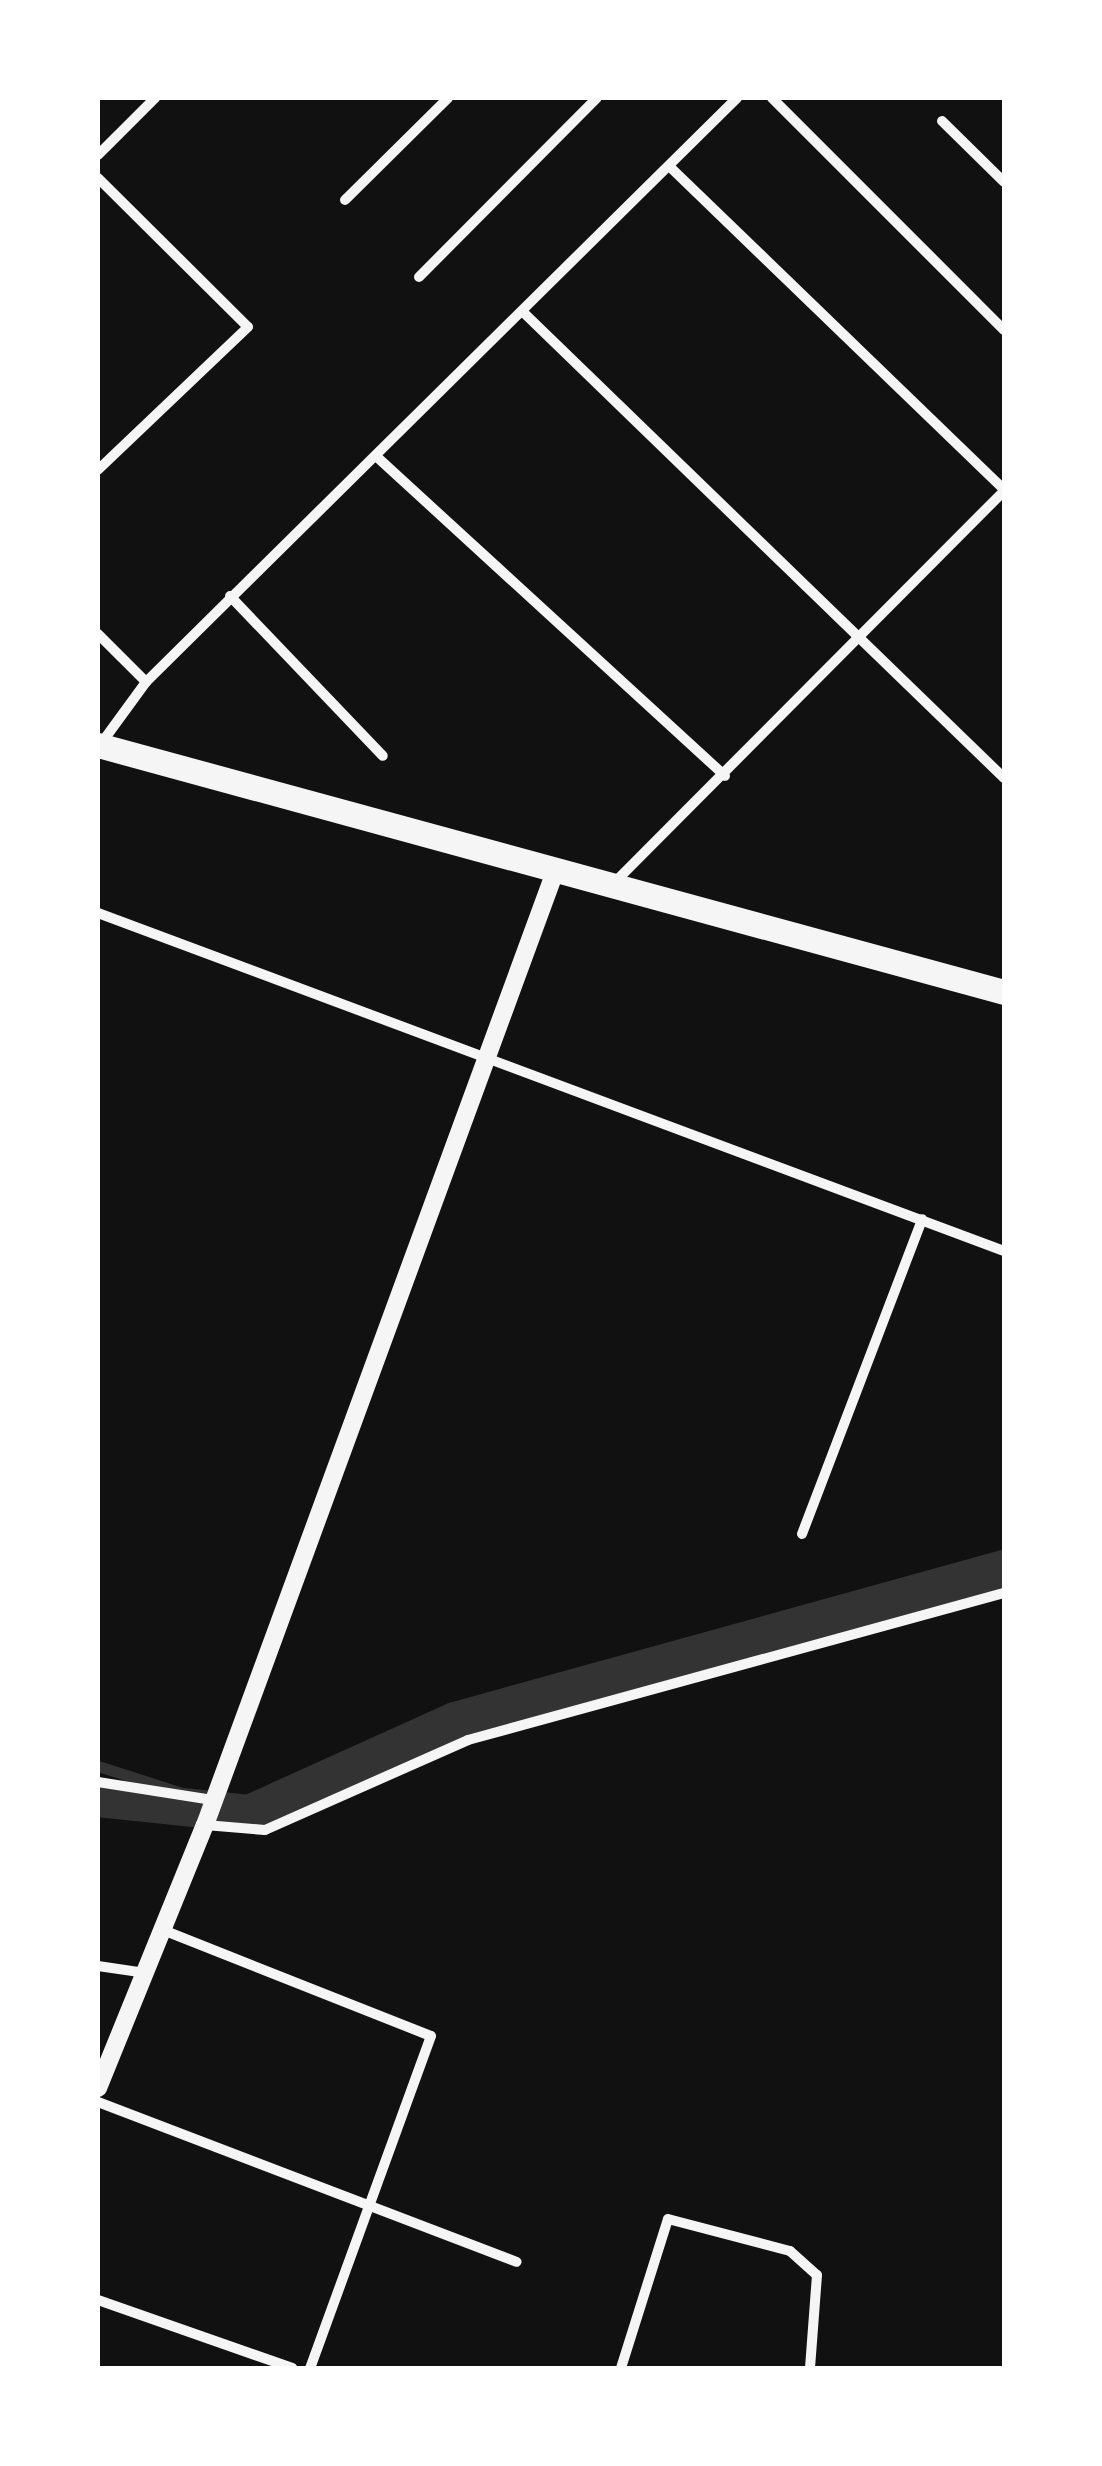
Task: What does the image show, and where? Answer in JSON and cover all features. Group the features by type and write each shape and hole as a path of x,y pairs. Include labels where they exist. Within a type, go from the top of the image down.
{"main road":[{"path":"99,746 614,882 1004,992"}],"street":[{"path":"98,155 155,98"},
{"path":"345,200 448,98"},
{"path":"419,277 597,98"},
{"path":"99,746 146,682 230,596 378,457 737,98"},
{"path":"772,98 1004,330"},
{"path":"942,121 1004,182"},
{"path":"614,882 726,776 1004,490 669,166"},
{"path":"98,178 248,327 98,470"},
{"path":"523,312 862,634 1004,778"},
{"path":"378,457 726,776"},
{"path":"230,596 383,756"},
{"path":"98,634 146,682"},
{"path":"98,2088 205,1825 556,869"},
{"path":"98,912 1004,1251"},
{"path":"802,1534 922,1219"},
{"path":"205,1825 265,1830 468,1740 1004,1593"},
{"path":"98,1782 213,1800"},
{"path":"163,1930 431,2036 310,2368"},
{"path":"98,1966 146,1973"},
{"path":"98,2102 516,2262"},
{"path":"621,2368 668,2219 790,2250 816,2275 810,2368"},
{"path":"98,2300 292,2368"}],"waterway":[{"path":"98,1798 249,1814 455,1721 1004,1569"},
{"path":"98,1766 179,1792"},
{"path":"210,1802 249,1814"}]}
